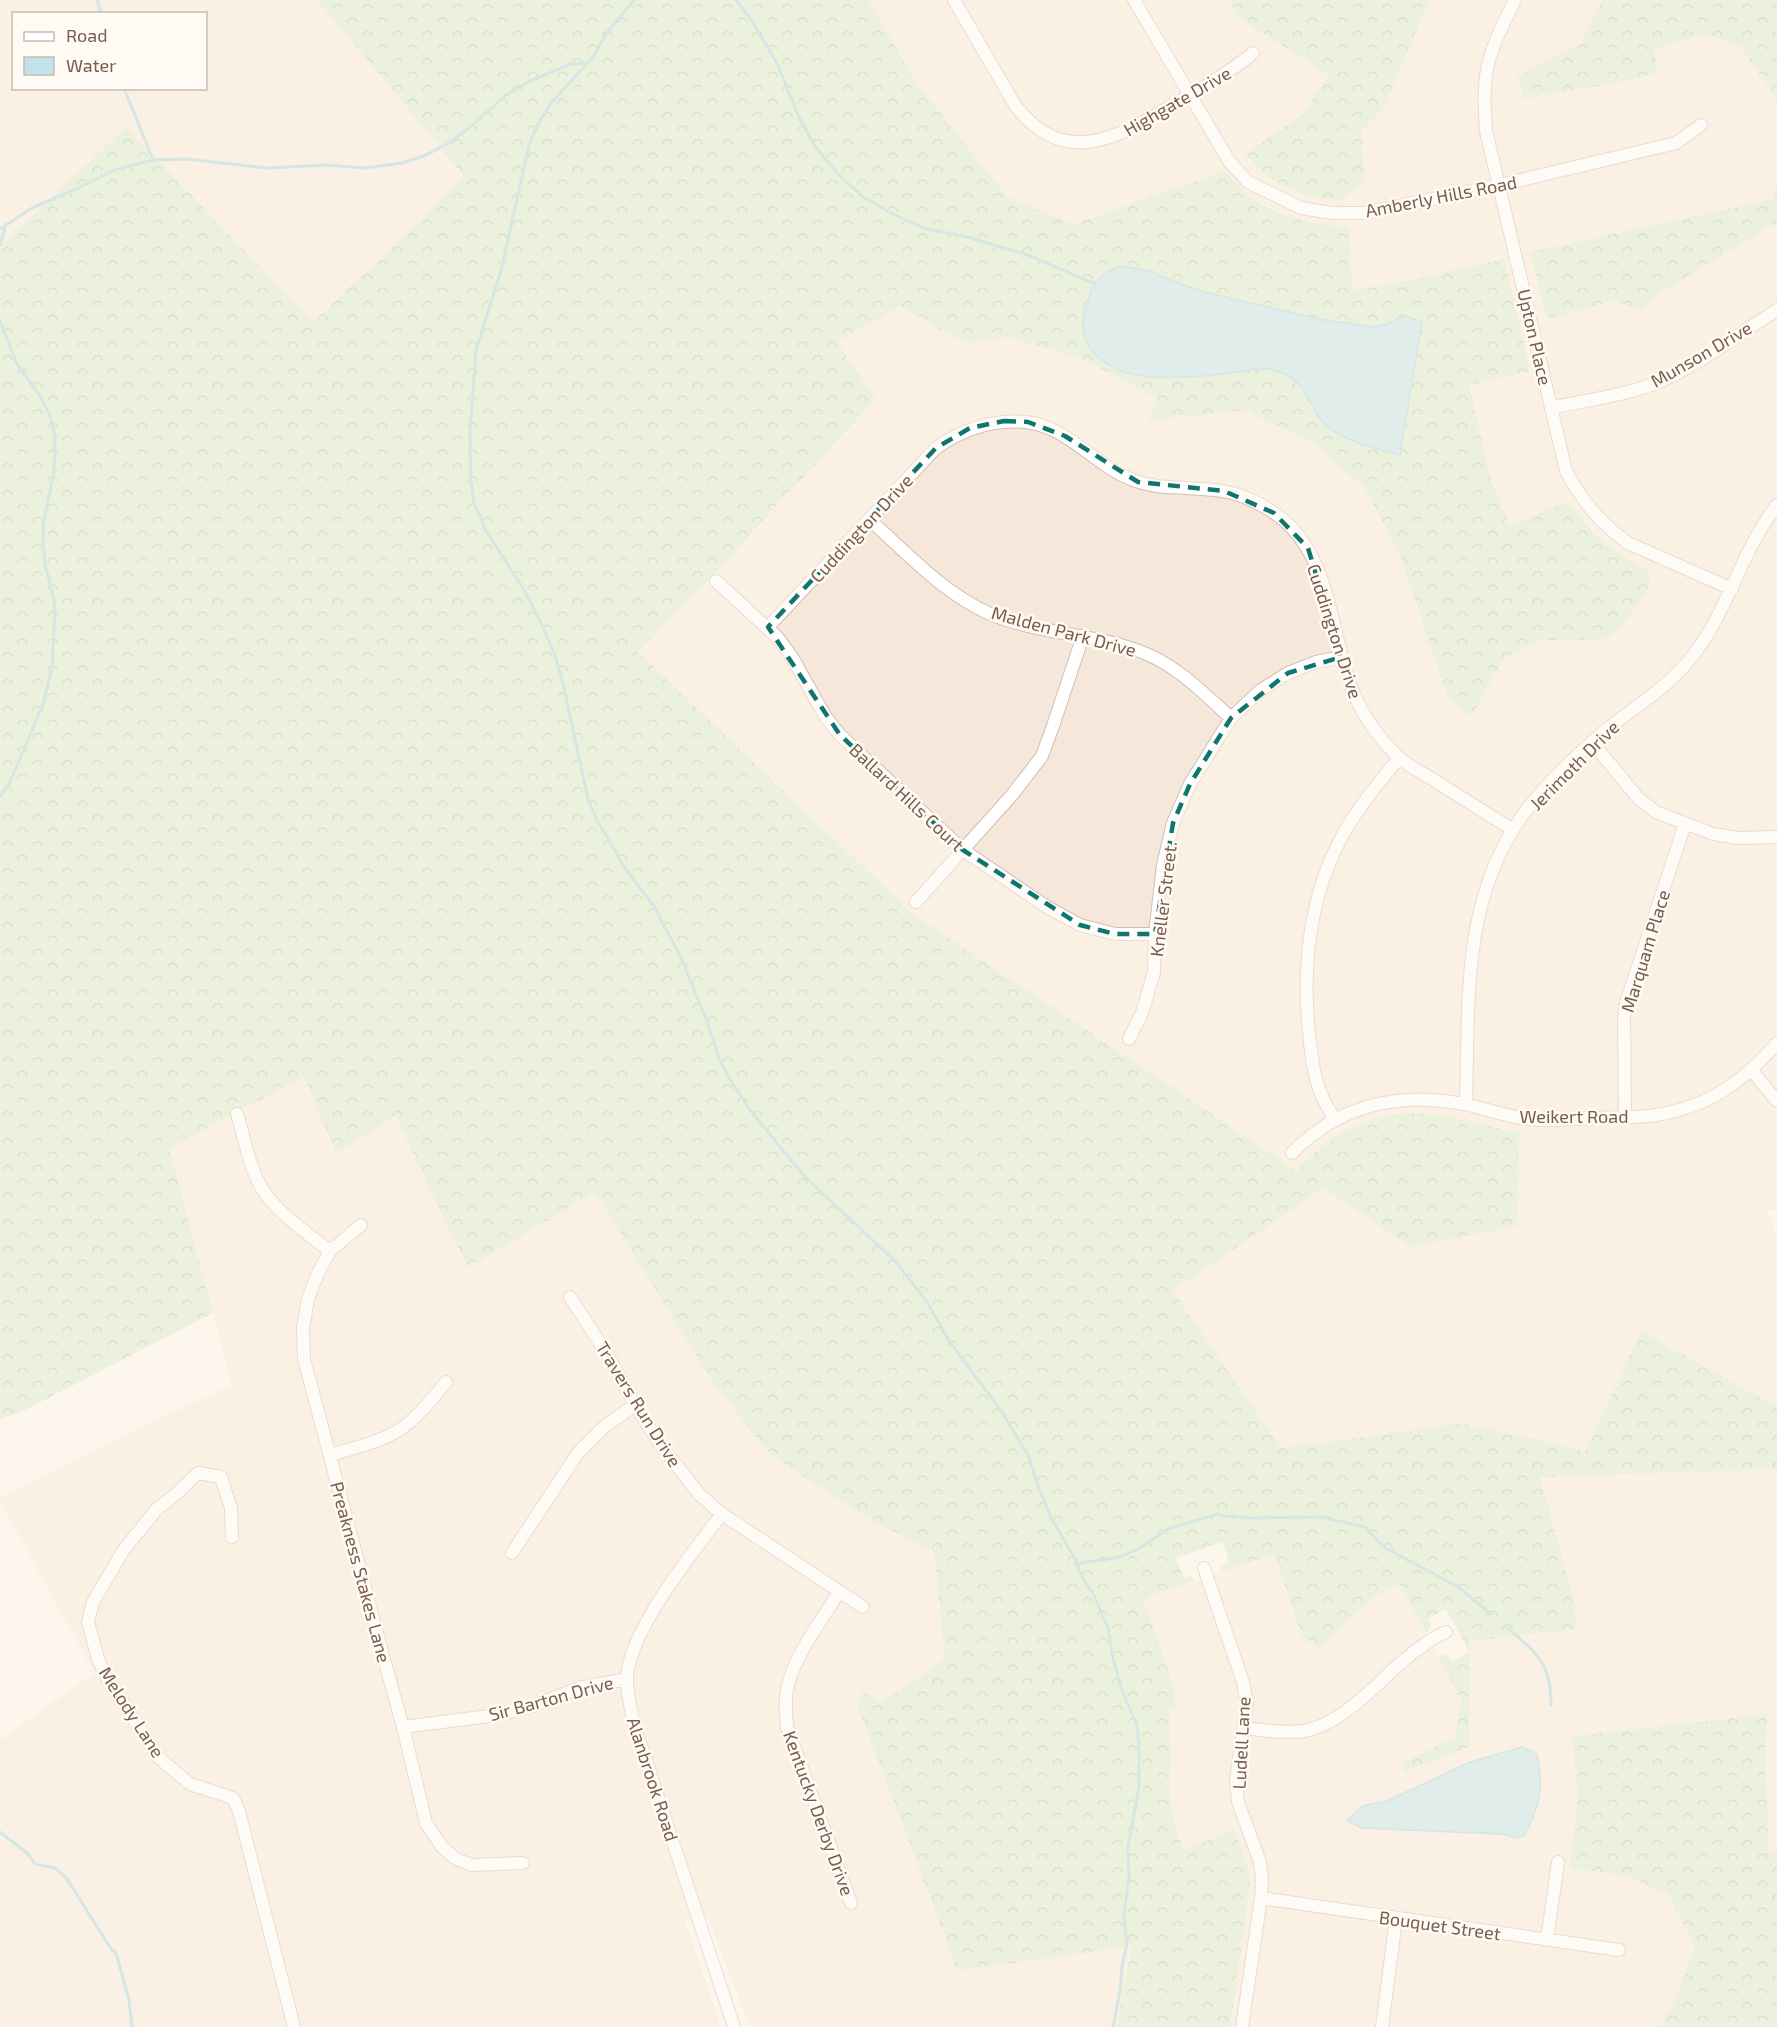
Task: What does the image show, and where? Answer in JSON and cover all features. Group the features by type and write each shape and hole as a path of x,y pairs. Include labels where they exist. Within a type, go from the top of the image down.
{"street":[{"name":"Highgate Drive","path":"954,0 1015,105 1026,119 1053,136 1069,141 1089,142 1113,137 1231,71 1253,53"},
{"name":"Amberly Hills Road","path":"1134,0 1229,161 1248,182 1301,208 1331,213 1364,213 1500,185 1676,143 1701,125"},
{"name":"Upton Place","path":"1515,0 1496,40 1487,69 1484,96 1486,131 1566,471 1579,496 1612,532 1628,543 1732,590"},
{"name":"Munson Drive","path":"1551,408 1640,388 1663,380 1777,310"},
{"name":"Cuddington Drive","path":"768,627 936,448 954,435 987,423 1028,422 1065,436 1122,476 1150,485 1224,491 1274,513 1290,525 1308,548 1317,566 1341,657 1357,702 1369,723 1399,758 1513,830"},
{"name":"Jerimoth Drive","path":"1466,1104 1470,958 1485,890 1513,830 1545,790 1592,742 1647,699 1690,660 1705,639 1732,590 1764,522 1777,505"},
{"name":"Malden Park Drive","path":"870,520 941,584 964,601 991,614 1026,625 1083,636 1140,651 1157,658 1184,676 1231,718"},
{"name":"Ballard Hills Court","path":"716,581 768,627 792,657 825,716 840,735 963,850 1047,907 1080,926 1114,934 1155,934"},
{"path":"916,902 1012,795 1042,756 1083,636"},
{"name":"Kneller Street.","path":"1130,1039 1142,1013 1154,972 1155,934 1163,865 1173,823 1190,784 1231,718 1261,690 1288,673 1316,662 1341,657"},
{"path":"1592,742 1638,798 1656,812 1713,834 1738,838 1777,837"},
{"path":"1335,1120 1321,1094 1313,1063 1307,1017 1306,975 1313,916 1338,845 1373,790 1399,758"},
{"name":"Marquam Place","path":"1625,1117 1624,1017 1626,1003 1685,825"},
{"name":"Weikert Road","path":"1292,1153 1307,1137 1335,1120 1374,1104 1406,1099 1466,1104 1524,1119 1649,1116 1676,1111 1703,1102 1728,1088 1752,1071 1777,1043"},
{"path":"1752,1071 1777,1101"},
{"path":"237,1114 254,1172 264,1192 286,1215 330,1251"},
{"name":"Preakness Stakes Lane","path":"361,1225 330,1251 308,1299 303,1328 304,1359 403,1727 426,1822 442,1847 456,1858 472,1865 523,1863"},
{"name":"Travers Run Drive","path":"570,1297 660,1444 700,1495 722,1514 863,1607"},
{"path":"330,1455 390,1436 423,1409 446,1382"},
{"path":"512,1552 578,1453 605,1426 635,1405"},
{"name":"Melody Lane","path":"232,1537 231,1508 221,1477 198,1473 156,1510 123,1551 93,1602 88,1622 98,1659 106,1676 158,1757 190,1784 233,1798 239,1811 294,2027"},
{"name":"Alanbrook Road","path":"722,1514 662,1596 637,1640 630,1658 627,1679 633,1721 734,2027"},
{"name":"Ludell Lane","path":"1204,1568 1243,1682 1247,1704 1236,1781 1238,1802 1260,1862 1261,1898 1242,2027"},
{"name":"Kentucky Derby Drive","path":"839,1592 795,1666 788,1685 785,1705 787,1727 851,1904"},
{"path":"1244,1728 1278,1732 1318,1728 1336,1719 1411,1654 1446,1632"},
{"name":"Sir Barton Drive","path":"403,1727 497,1715 530,1707 579,1688 627,1679"},
{"path":"1547,1940 1558,1862"},
{"name":"Bouquet Street","path":"1261,1898 1619,1950"},
{"path":"1382,2027 1396,1919"}],"highlighted area":[{"path":"1004,421 1028,422 1065,436 1138,482 1224,491 1274,513 1308,548 1341,657 1288,673 1231,718 1190,784 1173,823 1155,934 1115,934 1080,925 963,850 840,735 768,627 936,448 970,428"}],"shaded area":[{"path":"0,0 317,0 465,177 313,322 126,127 0,246"},
{"path":"868,0 1229,0 1239,18 1329,75 1301,115 1245,156 1271,179 1303,194 1365,181 1361,131 1383,109 1430,0 1602,0 1581,44 1518,76 1524,99 1637,79 1656,72 1654,49 1704,34 1741,47 1777,100 1775,199 1530,252 1545,313 1548,317 1554,318 1611,301 1641,310 1664,291 1777,222 1777,1210 1767,1209 1777,1237 1777,1407 1642,1331 1586,1451 1463,1423 1281,1448 1173,1291 1323,1188 1411,1247 1519,1133 1428,1114 1403,1114 1378,1118 1332,1139 1297,1171 913,914 638,652 703,586 876,400 837,342 900,306 967,343 1008,337 1082,359 1158,398 1149,423 1177,417 1246,410 1269,423 1305,437 1364,487 1399,554 1449,700 1472,716 1503,659 1537,641 1605,638 1646,569 1615,551 1594,534 1568,501 1510,527 1492,484 1468,385 1389,285 1351,290 1349,227 1323,226 1286,216 1252,197 1224,171 1074,224 1008,197 919,87"},
{"path":"304,1077 394,1115 459,1250 595,1192 709,1377 762,1445 775,1457 866,1517 934,1552 945,1659 881,1703 863,1693 856,1703 958,1970 1133,1946 1116,2027 750,2027 708,1918 685,1920 721,2027 0,2027 0,1740 94,1673 0,1497 232,1384 169,1148"},
{"path":"1777,1469 1777,1852 1769,1853 1765,1760 1766,1714 1572,1736 1578,1796 1571,1868 1626,1876 1668,1894 1695,1948 1674,2004 1660,2026 1662,2027 1230,2027 1250,1888 1235,1830 1183,1850 1174,1823 1169,1791 1171,1758 1169,1707 1143,1599 1274,1554 1302,1636 1318,1648 1374,1597 1399,1584 1462,1701 1455,1738 1404,1762 1469,1747 1470,1641 1576,1629 1574,1601 1539,1477"}],"green space":[{"path":"317,0 868,0 919,87 1008,197 1074,224 1224,171 1251,197 1273,210 1310,222 1349,227 1352,290 1389,285 1504,259 1530,371 1469,385 1492,484 1510,526 1568,501 1594,534 1650,574 1646,593 1624,623 1605,639 1537,641 1503,659 1472,716 1449,700 1399,554 1364,487 1305,437 1269,423 1246,410 1177,417 1148,423 1157,398 1082,359 1008,337 967,343 900,306 837,342 876,399 703,586 638,652 913,914 1296,1170 1342,1133 1365,1122 1390,1115 1415,1113 1440,1115 1519,1133 1517,1226 1411,1247 1323,1188 1173,1291 1281,1448 1463,1423 1586,1451 1641,1331 1777,1407 1777,1469 1540,1477 1574,1601 1576,1629 1470,1641 1469,1747 1404,1772 1404,1762 1455,1737 1462,1701 1438,1656 1446,1655 1452,1662 1469,1652 1446,1609 1428,1619 1431,1627 1426,1633 1399,1584 1374,1597 1318,1648 1302,1636 1274,1554 1221,1572 1221,1567 1229,1561 1223,1542 1176,1558 1183,1577 1191,1576 1196,1580 1143,1599 1175,1690 1175,1707 1169,1707 1171,1758 1169,1791 1174,1823 1183,1850 1235,1830 1250,1874 1250,1888 1230,2027 1116,2027 1132,1946 958,1971 856,1703 863,1692 881,1703 945,1659 934,1552 866,1517 774,1457 762,1445 709,1377 595,1192 469,1267 395,1116 336,1153 304,1077 169,1148 213,1313 19,1413 0,1419 0,246 126,127 313,322 465,177"},
{"path":"1229,0 1430,0 1383,109 1361,131 1365,181 1338,201 1303,194 1271,179 1245,155 1301,115 1329,75 1239,18"},
{"path":"1602,0 1777,0 1777,100 1741,47 1704,34 1654,49 1657,72 1637,79 1524,99 1518,76 1580,44"},
{"path":"1777,184 1777,222 1664,291 1641,310 1611,301 1554,318 1548,317 1545,313 1530,252 1774,199"},
{"path":"1767,1714 1765,1760 1769,1853 1777,1852 1777,2027 1660,2027 1674,2004 1695,1947 1668,1894 1626,1876 1570,1868 1578,1796 1572,1736"}],"water":[{"path":"1121,266 1149,271 1212,294 1324,320 1375,327 1404,316 1422,321 1400,455 1358,443 1338,434 1322,421 1299,385 1277,371 1266,368 1203,376 1164,377 1130,374 1108,365 1092,351 1086,340 1083,328 1084,315 1090,293 1096,282 1105,273"},
{"path":"1522,1747 1537,1754 1540,1777 1537,1805 1525,1835 1517,1838 1502,1834 1361,1828 1347,1820 1363,1806 1387,1801 1470,1762"}],"waterway":[{"path":"97,0 100,12"},
{"path":"634,0 608,31 593,57 551,103 529,145 501,271 476,350 470,432 474,503 486,531 523,588 555,655 588,799 597,820 625,868 655,908 681,958 719,1058 729,1078 750,1110 804,1176 896,1262 927,1302 949,1341 1002,1412 1029,1457 1052,1520 1073,1555 1084,1581 1093,1593 1108,1628 1120,1685 1137,1726 1139,1745 1139,1786 1128,1848 1129,1879 1124,1914 1127,1944 1113,2027"},
{"path":"736,0 750,18 777,63 798,115 814,145 839,175 863,197 924,228 967,237 1028,255 1093,283"},
{"path":"0,229 32,208 114,170 153,160 186,159 267,168 327,165 364,168 402,163 424,156 447,144 506,95 530,81 571,64 587,63"},
{"path":"125,90 153,160"},
{"path":"0,245 6,224"},
{"path":"0,321 17,364 49,413 55,435 54,472 44,520 43,540 45,564 55,612 52,666 44,702 10,782 0,797"},
{"path":"1075,1564 1120,1557 1138,1549 1168,1529 1218,1514 1256,1518 1321,1517 1365,1527 1384,1547 1458,1587 1491,1614"},
{"path":"1506,1627 1534,1652 1545,1668 1551,1705"},
{"path":"0,1832 28,1854 35,1864 55,1868 67,1879 111,1949 116,1953 129,2000 132,2027"}]}
